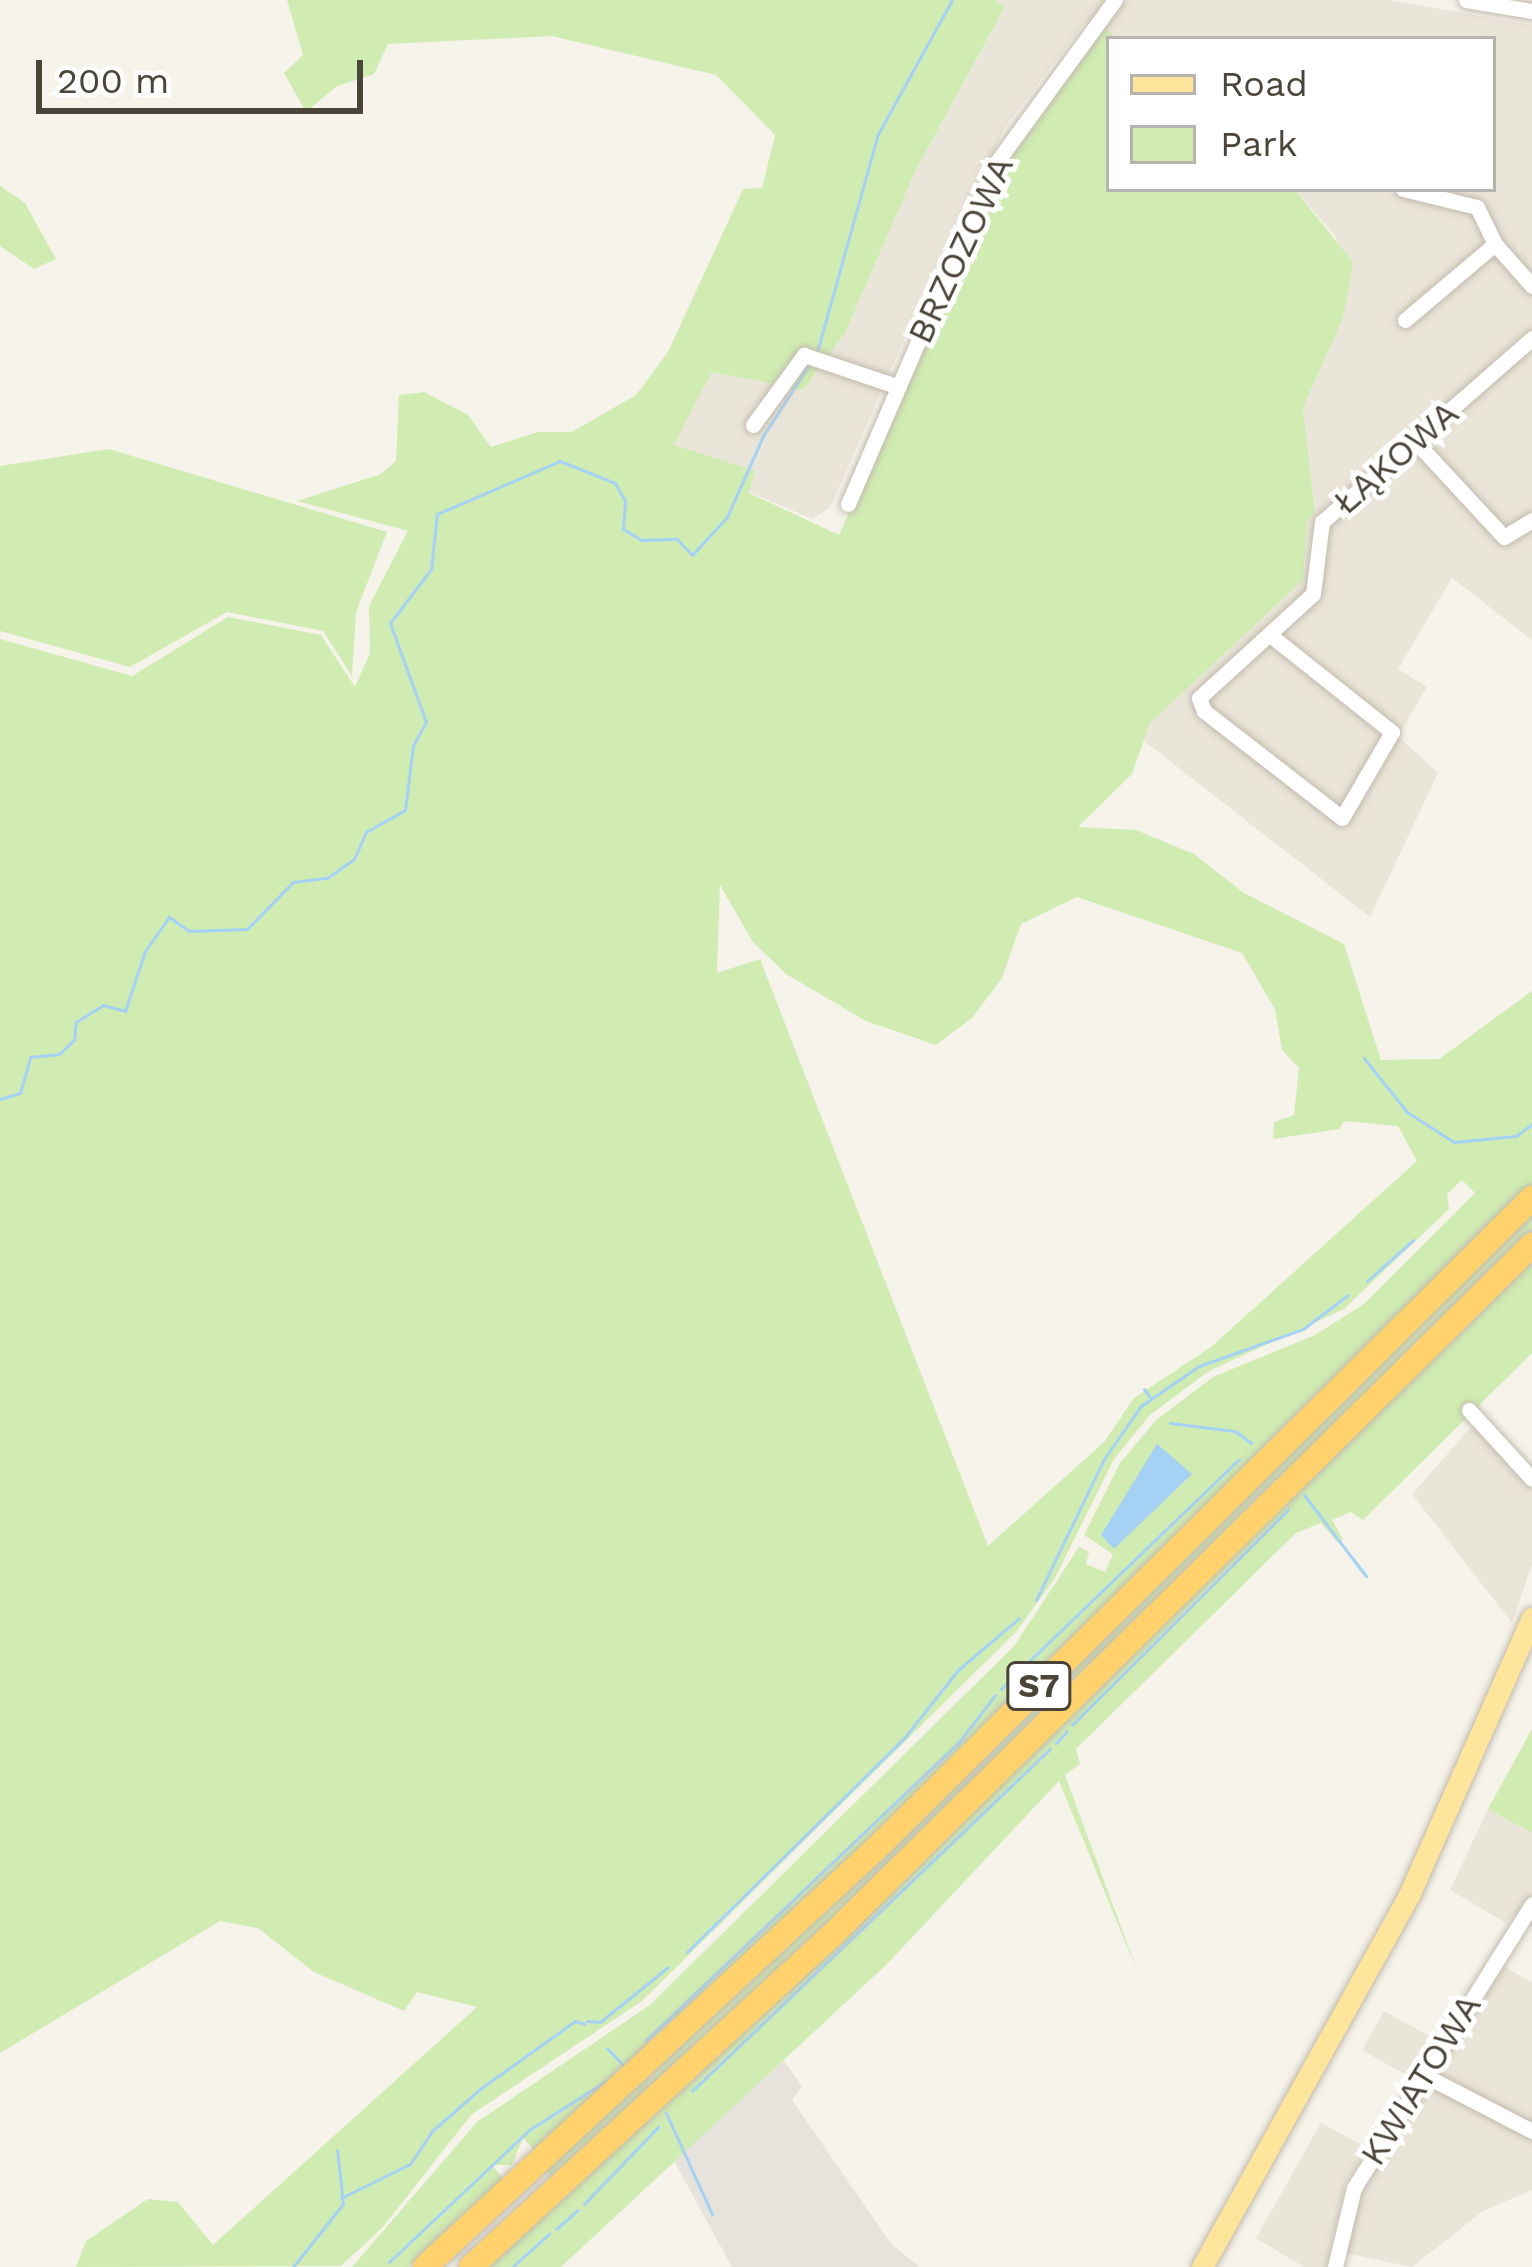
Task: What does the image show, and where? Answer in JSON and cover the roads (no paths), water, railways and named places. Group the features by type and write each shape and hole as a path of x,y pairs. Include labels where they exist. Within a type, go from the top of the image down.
{"highway":[{"name":"S7","path":"425,2267 884,1841 1532,1198"},
{"name":"S7","path":"471,2267 830,1937 1532,1245"}],"main road":[{"path":"1202,2267 1410,1893 1532,1618"}],"street":[{"name":"BRZOZOWA","path":"848,504 993,167 1115,0"},
{"path":"1466,0 1532,11"},
{"path":"1416,192 1477,206 1495,244 1532,286"},
{"path":"1405,320 1495,244"},
{"name":"ŁĄKOWA","path":"1270,635 1393,732 1342,818 1204,711 1199,698 1313,595 1322,521 1532,338"},
{"name":"BRZOZOWA","path":"753,425 804,355 898,387"},
{"path":"1415,441 1504,537 1532,520"},
{"path":"1469,1410 1532,1479"},
{"name":"KWIATOWA","path":"1335,2267 1354,2188 1532,1904"},
{"path":"1424,2075 1532,2131"}],"water":[{"path":"1157,1444 1192,1474 1114,1549 1101,1535"}],"waterway":[{"path":"817,352 878,134 952,0"},
{"path":"0,1099 20,1093 30,1057 59,1054 74,1040 76,1022 103,1005 125,1011 145,951 169,917 189,931 247,929 293,882 327,878 354,859 366,832 405,810 413,746 426,722 390,623 431,569 437,514 560,461 615,483 625,501 623,529 641,540 677,539 692,555 727,517 763,436 810,363"},
{"path":"1364,1058 1407,1112 1454,1142 1516,1136 1532,1124"},
{"path":"1367,1281 1413,1240"},
{"path":"1036,1600 1104,1459 1141,1406 1199,1366 1303,1329 1348,1295"},
{"path":"1144,1389 1150,1397"},
{"path":"1170,1423 1235,1431 1251,1443"},
{"path":"1022,1668 1239,1459"},
{"path":"1304,1495 1366,1576"},
{"path":"1072,1725 1288,1510"},
{"path":"687,1952 905,1737 958,1670 1019,1618"},
{"path":"1001,1689 1016,1674"},
{"path":"646,2040 959,1742 995,1695"},
{"path":"1056,1743 1067,1731"},
{"path":"692,2091 1050,1749"},
{"path":"587,2021 600,2022 668,1967"},
{"path":"341,2198 410,2164 432,2131 480,2089 575,2021 585,2024"},
{"path":"607,2048 623,2065"},
{"path":"389,2262 529,2130 606,2081"},
{"path":"666,2113 712,2214"},
{"path":"584,2204 658,2127"},
{"path":"293,2267 343,2204 337,2150"},
{"path":"556,2229 578,2210"},
{"path":"512,2267 549,2234"}]}
